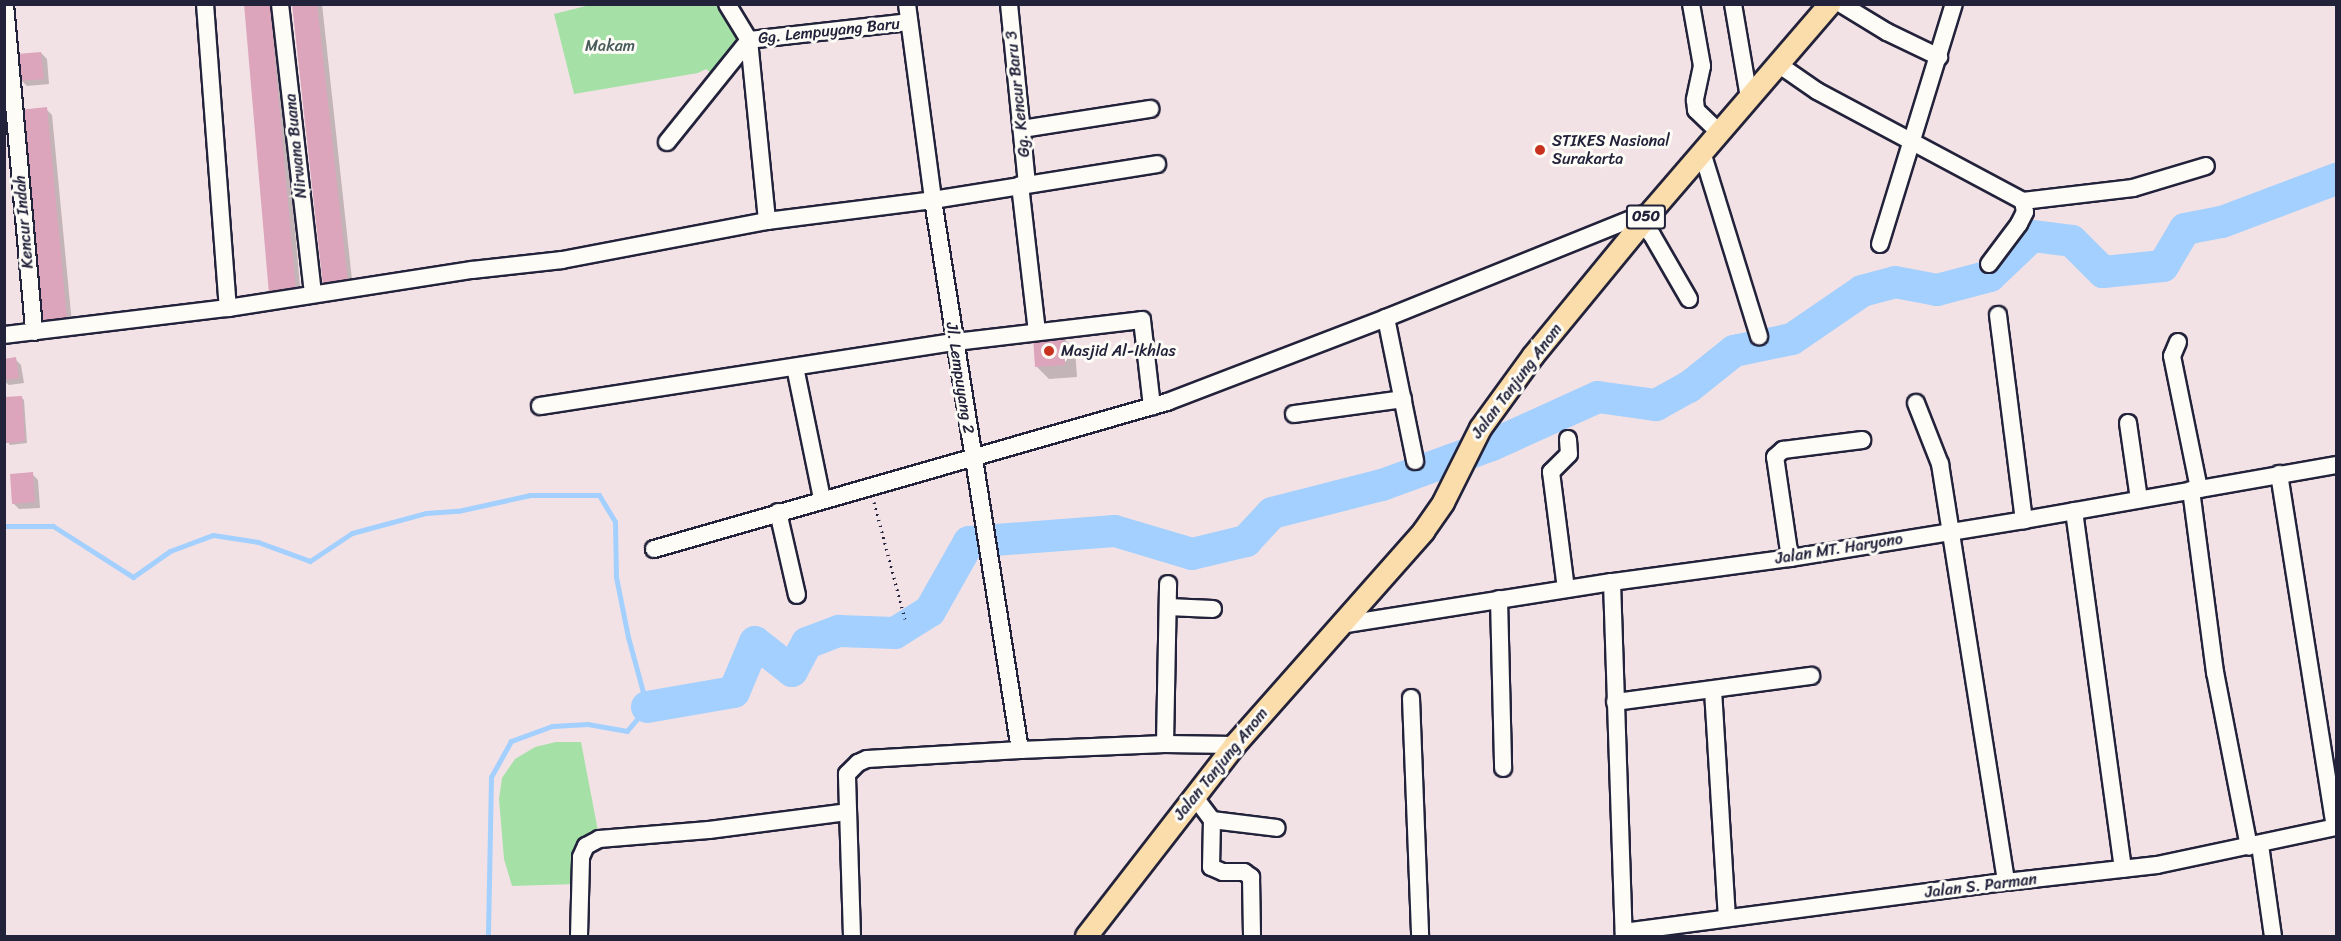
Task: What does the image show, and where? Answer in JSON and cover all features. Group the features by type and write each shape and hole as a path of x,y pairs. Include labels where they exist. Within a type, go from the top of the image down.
{"main road":[{"name":"Jalan Tanjung Anom","path":"1086,936 1234,745 1423,531 1443,502 1473,438 1533,355 1647,217 1829,4"}],"street":[{"name":"Kencur Indah","path":"5,4 34,332"},
{"path":"205,4 228,308"},
{"name":"Nirwana Buana","path":"280,4 312,287"},
{"path":"727,4 749,40 767,221"},
{"name":"Jl. Lempuyang 2","path":"907,4 933,200 1020,750"},
{"name":"Gg. Kencur Baru 3","path":"1009,4 1022,129 1036,332"},
{"path":"1691,4 1702,66 1695,100 1696,110 1719,132"},
{"path":"1733,4 1749,98"},
{"path":"1841,4 1887,32 1939,57"},
{"path":"1880,244 1954,4"},
{"name":"Gg. Lempuyang Baru","path":"749,40 909,22"},
{"path":"667,142 749,40"},
{"path":"1778,64 1817,92 2023,201 2133,188 2206,166"},
{"path":"1022,129 1150,109"},
{"path":"1702,152 1758,336"},
{"path":"4,335 228,308 554,261 767,221 933,200 1157,164"},
{"path":"1989,264 2019,224 2025,212 2023,201"},
{"path":"654,549 1152,406 1647,217 1652,235 1689,299"},
{"path":"1998,315 2024,520"},
{"path":"1386,318 1415,461"},
{"path":"540,406 955,342 1142,320 1152,406"},
{"path":"2178,342 2172,356 2195,490 2215,672 2273,936"},
{"path":"795,367 822,499"},
{"path":"1294,414 1403,399"},
{"path":"1916,403 1940,464 2006,882"},
{"path":"2128,423 2139,500"},
{"path":"1566,589 1551,472 1569,454 1568,439"},
{"path":"1790,558 1775,457 1783,450 1862,440"},
{"name":"Jalan MT. Haryono","path":"1340,625 1612,582 1790,558 2337,465"},
{"path":"2279,474 2336,827"},
{"path":"2074,511 2123,869"},
{"path":"778,512 797,595"},
{"path":"1612,582 1624,934"},
{"path":"1165,744 1168,584"},
{"path":"1499,599 1503,768"},
{"path":"1168,607 1213,609"},
{"path":"1615,702 1811,675"},
{"path":"1713,690 1727,918"},
{"path":"1411,698 1420,936"},
{"path":"852,936 847,774 850,769 867,759 1165,744 1234,745"},
{"path":"1194,796 1212,820 1211,867 1223,872 1244,872 1251,877 1252,936"},
{"path":"579,936 582,857 586,846 599,839 709,830 848,812"},
{"path":"1212,820 1277,828"},
{"name":"Jalan S. Parman","path":"1624,934 1727,918 2187,860 2336,827"}],"path":[{"path":"870,486 904,619"}],"green space":[{"name":"Makam","path":"594,4 721,5 742,39 711,73 706,69 698,73 574,94 554,14"},
{"path":"556,742 581,742 599,836 576,884 512,886 504,859 499,799 502,778 515,759 535,747"}],"building":[{"path":"244,4 270,4 296,291 269,294"},
{"path":"292,4 317,4 348,283 323,286"},
{"path":"41,52 44,79 19,81 17,54"},
{"path":"47,107 67,319 40,322 19,110"},
{"name":"Masjid Al-Ikhlas","path":"1063,335 1065,365 1035,367 1033,337"},
{"path":"16,357 19,378 4,380 4,359"},
{"path":"22,396 25,441 6,443 4,397"},
{"path":"33,472 35,502 12,504 10,474"}],"waterway":[{"path":"647,707 734,692 755,642 792,671 807,643 839,631 895,633 930,611 969,542 1115,531 1192,554 1246,541 1272,513 1382,485 1492,445 1598,397 1656,405 1689,387 1734,351 1792,339 1862,291 1895,282 1937,290 1990,276 2032,236 2072,241 2103,272 2163,266 2185,229 2222,222 2336,179"},
{"path":"4,526 53,526 133,577 170,551 213,535 258,542 310,561 352,533 426,513 458,511 530,495 599,495 615,522 616,577 628,637 647,707 627,731 588,724 552,726 511,741 491,777 488,936"}],"place":[{"name":"STIKES Nasional Surakarta","path":"1540,150"},
{"name":"Masjid Al-Ikhlas","path":"1049,351"}]}
